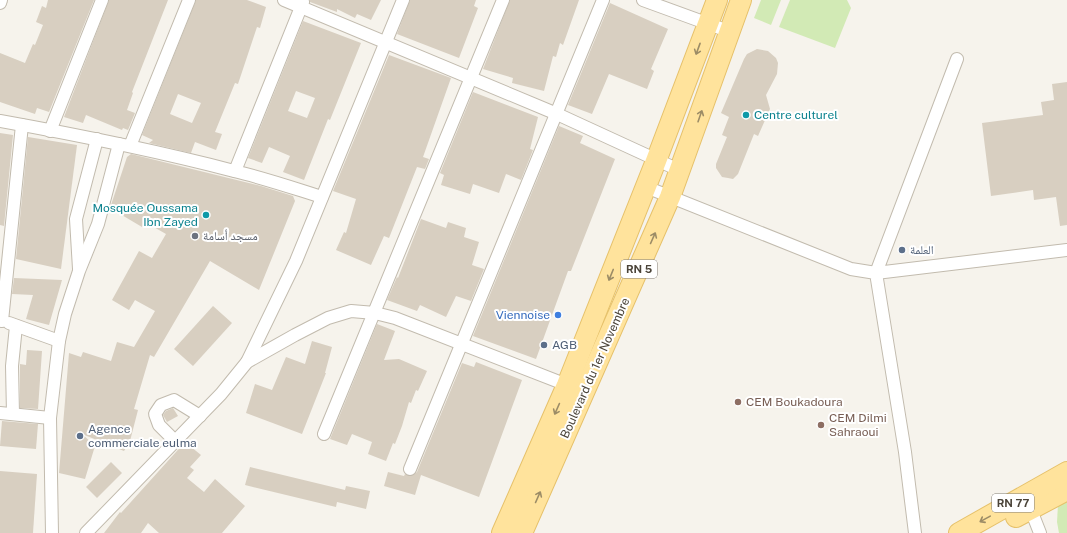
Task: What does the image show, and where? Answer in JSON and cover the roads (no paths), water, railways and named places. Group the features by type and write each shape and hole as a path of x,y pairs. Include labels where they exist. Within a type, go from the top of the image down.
{"main road":[{"name":"Boulevard du 1er Novembre","path":"502,533 567,385 646,187 717,0"},
{"name":"Boulevard du 1er Novembre","path":"522,533 681,171 728,31 741,0"},
{"name":"RN 77","path":"986,533 1067,472"},
{"name":"RN 77","path":"959,533 1028,502 1067,490"}],"street":[{"path":"0,4 2,0"},
{"path":"50,131 102,0"},
{"path":"52,533 50,418 59,341 79,271 98,224 124,145 189,0"},
{"path":"284,0 303,4 557,114 656,161 681,171"},
{"path":"86,533 221,394 247,362 296,261 403,0"},
{"path":"324,434 503,0"},
{"path":"410,468 603,0"},
{"path":"643,0 728,31"},
{"path":"235,171 303,4"},
{"path":"915,533 905,452 876,274 957,59"},
{"path":"0,121 50,131 97,138 235,171 322,197"},
{"path":"22,125 1,320 59,341"},
{"path":"79,271 76,219 97,138"},
{"path":"646,187 851,269 876,274 1067,250"},
{"path":"247,362 328,318 351,311 375,312 567,385"},
{"path":"13,414 12,366 16,326"},
{"path":"175,441 159,425 155,414 161,405 174,400 200,416"},
{"path":"0,413 50,418"},
{"path":"1028,502 1040,533"}],"place":[{"name":"Centre culturel","path":"746,115"},
{"name":"Mosquée Oussama Ibn Zayed","path":"206,215"},
{"name":"مسجد أسامة","path":"195,236"},
{"name":"العلمة","path":"902,250"},
{"name":"Viennoise","path":"558,315"},
{"name":"AGB","path":"544,345"},
{"name":"CEM Boukadoura","path":"738,402"},
{"name":"CEM Dilmi Sahraoui","path":"821,425"},
{"name":"Agence commerciale eulma","path":"80,436"}]}
